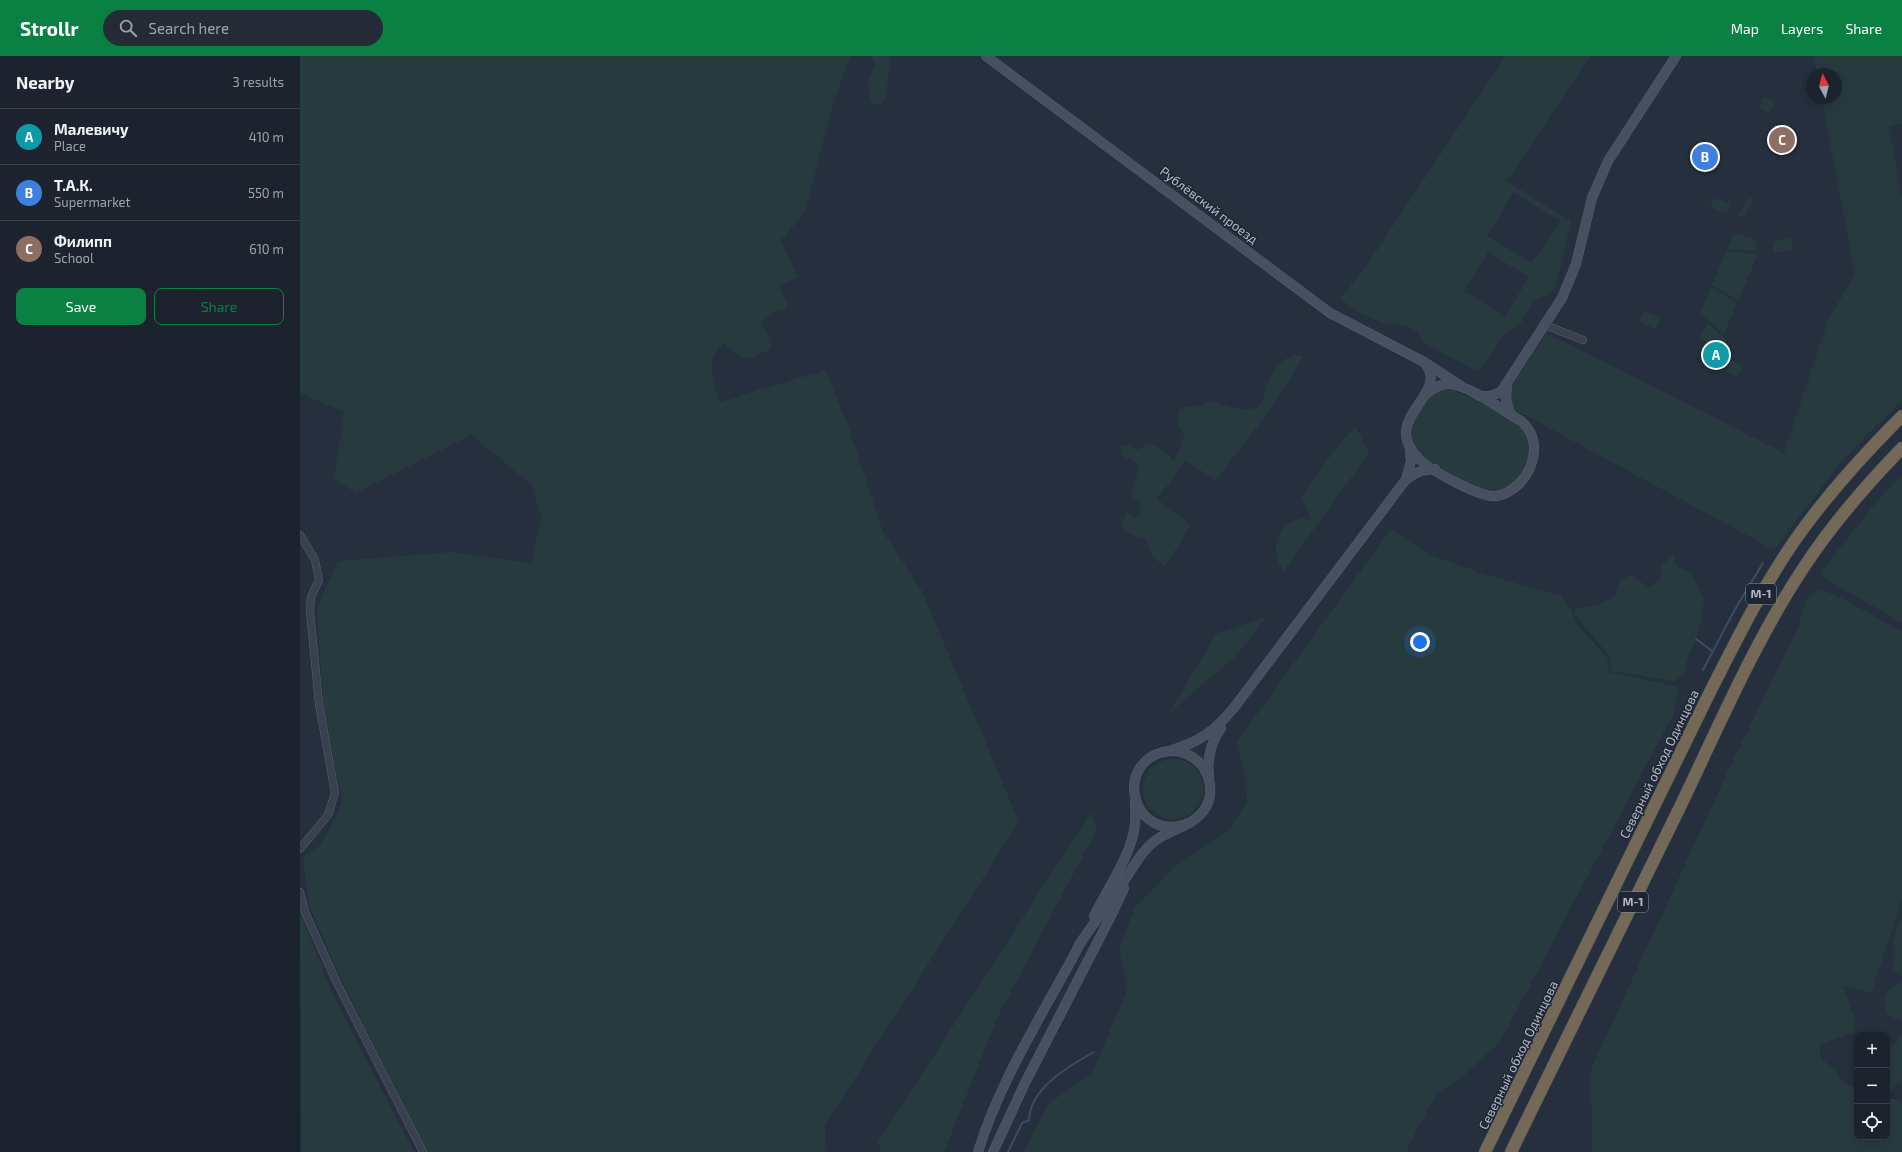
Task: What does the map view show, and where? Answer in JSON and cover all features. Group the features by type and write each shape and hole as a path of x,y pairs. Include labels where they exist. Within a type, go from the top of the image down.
{"highway":[{"name":"Северный обход Одинцова","path":"1486,1152 1749,614 1787,551 1828,495 1850,469 1902,416"},
{"name":"М-1","path":"1511,1152 1731,700 1770,625 1806,564 1827,535 1867,484 1902,448"}],"street":[{"name":"Рублёвский проезд","path":"986,56 1330,313 1424,362 1462,386"},
{"path":"1479,396 1496,395 1501,392 1562,298 1570,280 1597,182 1608,161 1676,56"},
{"path":"1545,325 1583,340"},
{"path":"978,1152 1011,1071 1128,851 1135,824 1134,785 1141,767 1150,758 1161,753 1190,745 1204,738 1214,730 1233,709 1404,482 1410,470 1411,461 1410,448 1405,430 1408,419 1426,394 1430,385 1431,377 1424,362"},
{"path":"1410,448 1420,460 1435,470 1484,496 1496,496 1507,493 1517,485 1532,463 1535,454 1534,440 1529,427 1462,386 1449,384 1441,385 1426,394"},
{"path":"1507,384 1506,400 1512,416"},
{"path":"1404,482 1421,470 1435,470"},
{"path":"300,535 315,560 319,580 310,597 310,611 319,704 335,793 328,815 300,849"},
{"path":"1078,946 1132,870 1156,840 1189,823 1199,816 1206,806 1210,788 1208,767 1213,743 1233,709"},
{"path":"1161,753 1180,752 1192,756 1205,770 1210,788"},
{"path":"1135,797 1139,809 1153,822 1171,827 1189,823"},
{"path":"993,1152 1025,1083 1114,910 1132,870"},
{"path":"300,892 305,912 336,981 423,1152"}],"green space":[{"path":"300,56 850,56 833,105 804,214 781,240 798,277 779,287 787,304 785,309 777,311 760,322 770,337 771,349 749,359 737,355 727,347 727,342 719,348 712,362 712,377 720,402 825,370 848,425 883,532 922,591 1019,822 825,1125 826,1152 427,1152 342,980 309,906 303,857 319,846 333,823 342,802 323,703 317,608 338,561 452,552 531,563 541,517 532,485 471,435 356,493 334,479 344,412 300,393"},
{"path":"870,56 890,56 886,98 878,105 872,103 867,86 875,64"},
{"path":"1506,56 1590,56 1507,181 1571,222 1555,288 1549,294 1533,301 1521,323 1504,335 1483,367 1475,370 1426,344 1417,331 1409,327 1380,322 1362,314 1340,299 1365,268","holes":["1514,192 1560,221 1532,263 1487,236","1488,252 1529,277 1505,316 1464,291"]},
{"path":"1814,56 1902,56 1902,124 1889,126 1902,198 1902,400 1841,462 1774,550 1516,410 1511,400 1510,388 1546,334 1571,345 1784,453 1829,318 1855,275 1823,104 1842,104 1842,68 1816,68"},
{"path":"1763,97 1775,101 1770,113 1759,109"},
{"path":"1714,198 1730,204 1727,213 1710,207"},
{"path":"1752,198 1751,206 1747,210 1745,216 1740,217 1739,214 1747,199"},
{"path":"1734,233 1755,239 1757,251 1727,249"},
{"path":"1791,238 1794,250 1774,253 1772,242"},
{"path":"1727,251 1731,252 1732,254 1733,252 1758,254 1738,300 1712,285"},
{"path":"1711,287 1737,303 1724,334 1700,313"},
{"path":"1644,311 1661,318 1656,329 1639,322"},
{"path":"1707,323 1727,340 1720,355 1718,351 1714,349 1711,352 1711,358 1702,351 1707,346 1706,342 1700,339"},
{"path":"1293,355 1304,356 1270,410 1216,480 1186,461 1157,499 1191,525 1165,566 1153,558 1145,538 1135,536 1125,530 1122,521 1127,512 1134,519 1141,512 1139,502 1131,497 1139,466 1122,456 1120,446 1130,444 1138,450 1147,444 1159,447 1165,451 1173,461 1185,434 1177,422 1181,407 1203,405 1212,401 1247,410 1252,409 1260,405 1262,402 1265,388 1280,363"},
{"path":"1731,360 1743,366 1738,377 1726,372"},
{"path":"1448,389 1477,400 1490,407 1513,421 1526,433 1530,452 1527,462 1523,472 1508,487 1500,491 1490,491 1473,487 1429,461 1415,448 1412,441 1411,432 1413,421 1419,409 1431,395"},
{"path":"1356,427 1369,453 1283,572 1276,553 1276,548 1278,538 1284,525 1302,518 1311,521 1302,496 1338,445"},
{"path":"1902,475 1902,623 1824,578 1821,572 1882,495"},
{"path":"1391,529 1431,555 1484,574 1561,596 1572,610 1575,622 1607,658 1609,672 1679,687 1674,713 1500,1042 1463,1076 1436,1094 1408,1147 1408,1152 1023,1152 1048,1104 1092,1073 1128,988 1119,950 1135,907 1175,866 1229,829 1247,802 1245,774 1236,743"},
{"path":"1674,554 1674,563 1692,574 1704,599 1702,616 1696,639 1687,660 1685,672 1675,681 1611,671 1611,658 1575,615 1575,609 1600,604 1615,596 1620,580 1631,575 1648,587 1660,581 1661,567"},
{"path":"1820,590 1838,596 1902,632 1902,900 1871,993 1843,985 1855,1020 1853,1033 1819,1044 1821,1059 1836,1070 1843,1083 1854,1086 1854,1140 1890,1140 1890,1098 1899,1101 1902,1104 1902,1152 1592,1152 1591,1069 1729,769 1798,628 1805,602 1808,597"},
{"path":"1266,617 1238,654 1170,712 1216,634"},
{"path":"1173,759 1189,764 1194,768 1198,773 1203,789 1198,805 1194,810 1189,814 1173,819 1157,814 1152,810 1148,805 1143,789 1148,773 1152,768 1157,764"},
{"path":"1091,812 1097,829 999,1014 944,1152 881,1152 878,1142"},
{"path":"300,912 333,995 414,1152 301,1152"},
{"path":"1902,915 1902,977 1892,968 1894,956 1893,941"},
{"path":"1902,978 1902,1022 1887,1014 1884,1001 1888,989 1901,983"},
{"path":"1902,1028 1902,1080 1897,1083 1892,1091 1890,1091 1890,1045 1898,1040"}],"waterway":[{"path":"1703,670 1734,611 1763,563"},
{"path":"1696,639 1712,651"},
{"path":"1008,1152 1022,1123 1029,1120 1031,1108 1043,1088 1063,1071 1094,1052"}],"place":[{"name":"Филипп","path":"1782,140"},
{"name":"Т.А.К.","path":"1705,157"},
{"name":"Малевичу","path":"1716,355"}]}
